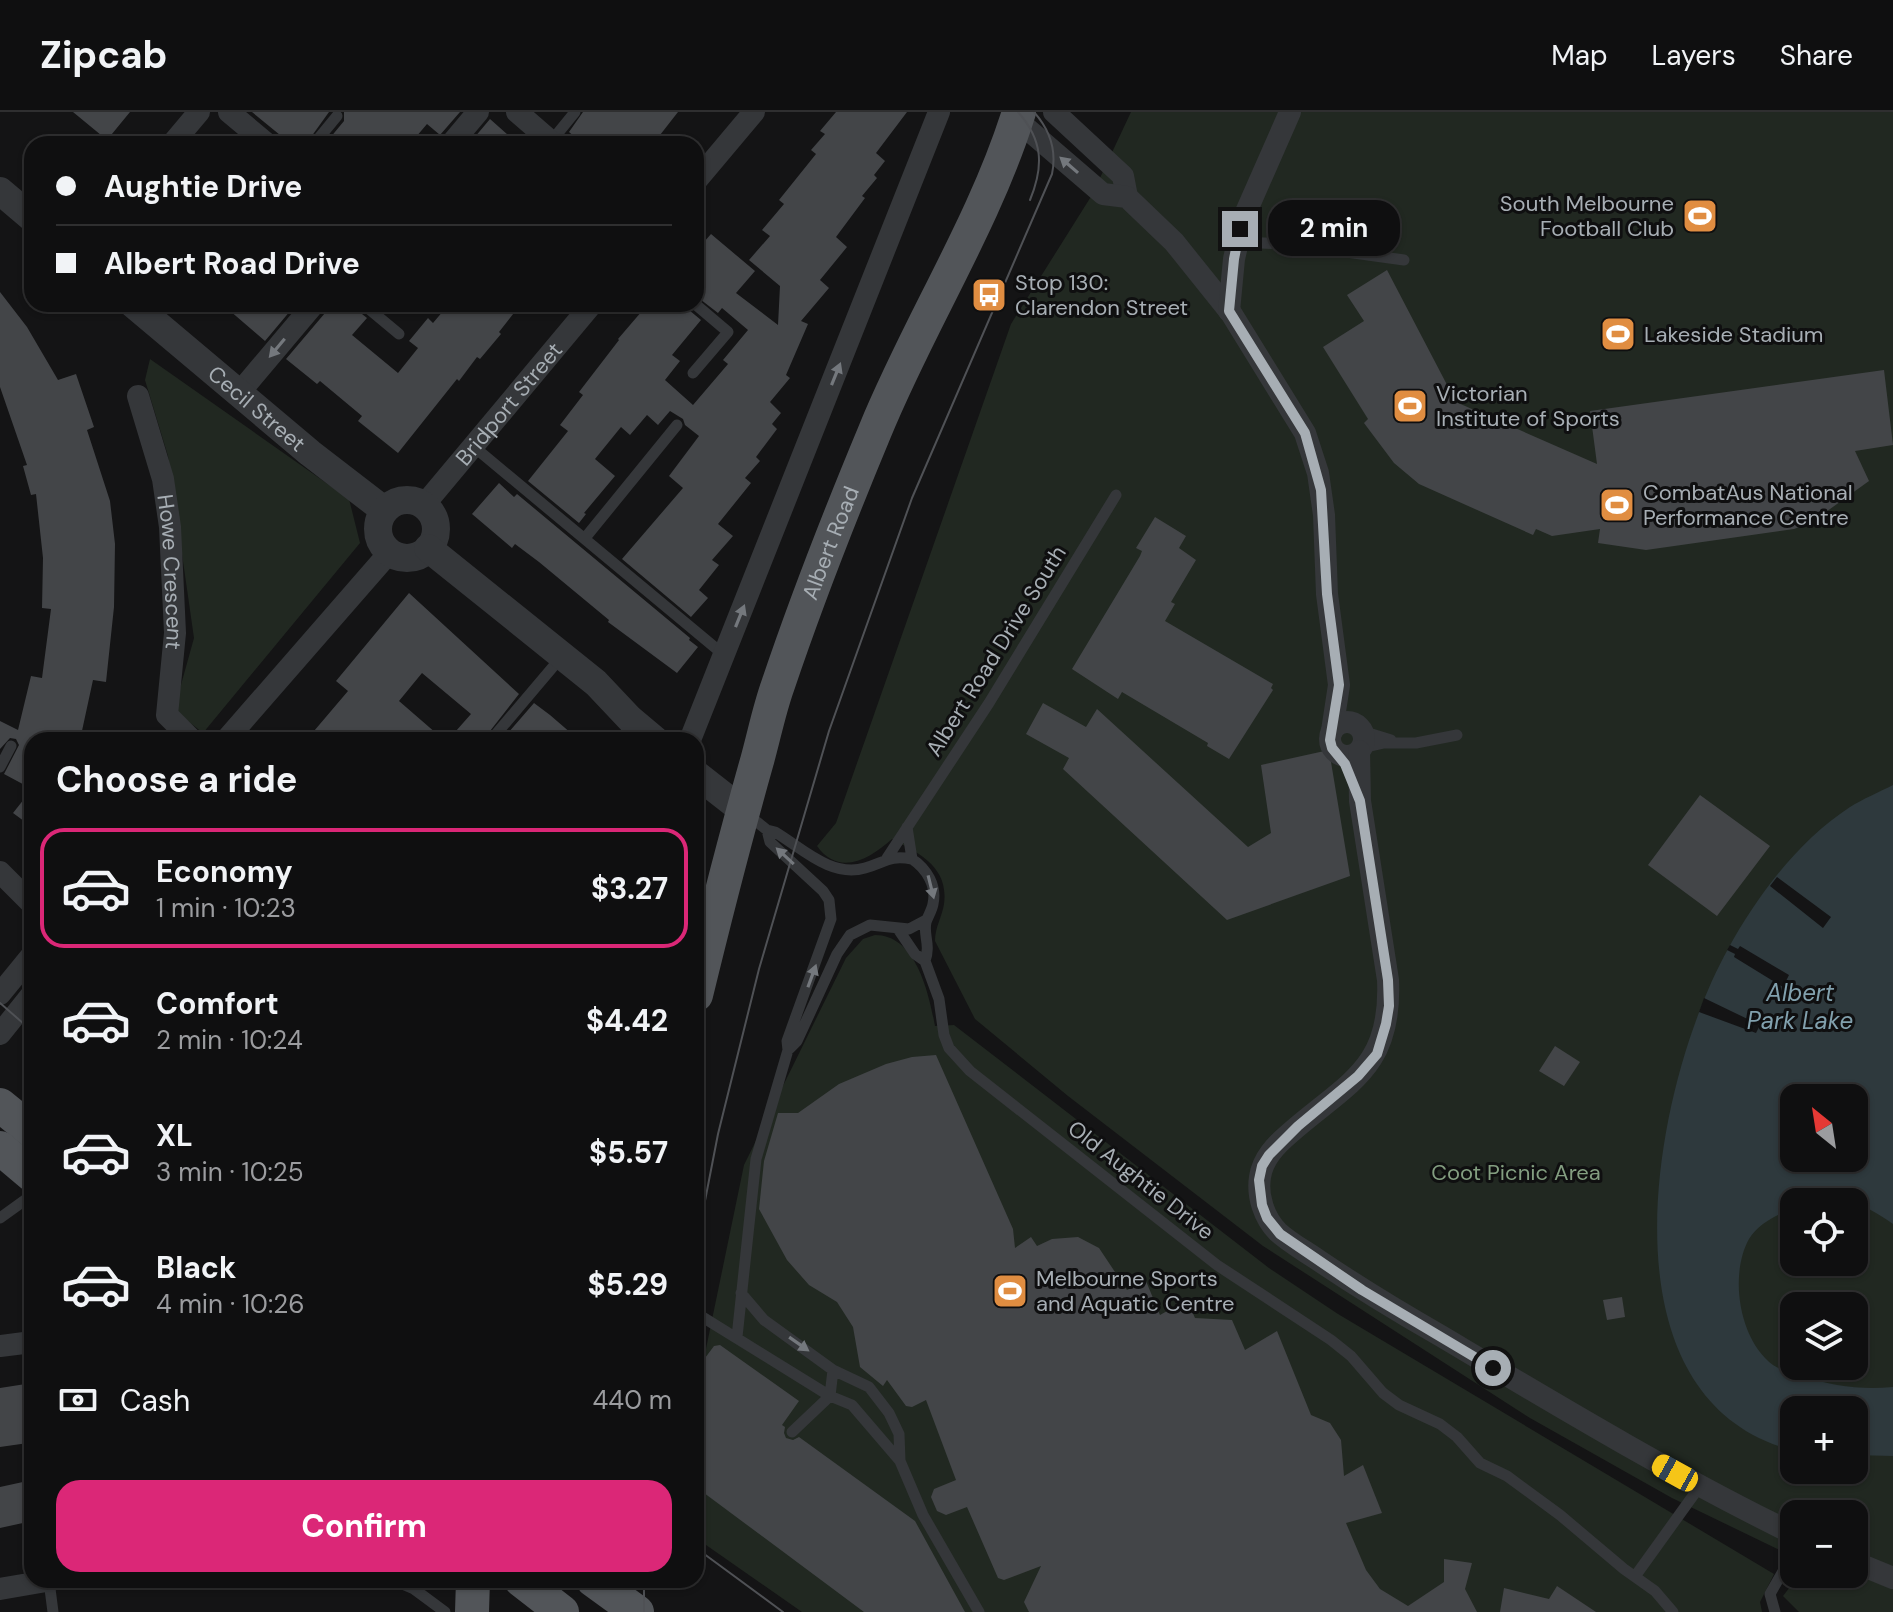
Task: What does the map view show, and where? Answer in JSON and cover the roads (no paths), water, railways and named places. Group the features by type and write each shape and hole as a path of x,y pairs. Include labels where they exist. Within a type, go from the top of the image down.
{"main road":[{"name":"Albert Road","path":"704,971 754,820 778,684 870,442 1008,147 1015,115"},
{"path":"0,1105 24,1124"},
{"path":"0,1148 24,1168"},
{"path":"472,1612 473,1588"},
{"path":"528,1590 562,1612"},
{"path":"602,1590 637,1612"}],"street":[{"path":"179,136 199,112"},
{"path":"229,112 258,136"},
{"path":"458,136 478,112"},
{"path":"517,112 543,136"},
{"path":"704,171 754,112"},
{"path":"693,732 939,112"},
{"path":"1054,112 1123,176 1127,197 1174,242 1229,311 1302,427 1318,473 1324,515 1327,594 1339,685 1334,741 1360,801"},
{"path":"1229,311 1237,242 1247,209 1290,112"},
{"path":"1015,115 1103,194 1127,197"},
{"path":"0,191 24,211"},
{"name":"Cecil Street","path":"143,312 310,453 384,510"},
{"path":"239,393 307,312"},
{"name":"Bridport Street","path":"424,505 585,312"},
{"name":"Howe Crescent","path":"138,396 163,479 170,527 175,633 167,715 184,732"},
{"path":"405,499 424,505 436,526 435,536 428,548 412,558 389,553 378,537 379,518 384,510 392,503 405,499"},
{"path":"428,548 563,655 645,732"},
{"path":"241,732 389,553"},
{"path":"1339,685 1360,738 1360,801 1388,980 1389,1006 1377,1054 1358,1076 1298,1126 1262,1166 1259,1194 1267,1218 1280,1234 1362,1290 1624,1445 1780,1527"},
{"path":"1334,741 1343,722 1360,738"},
{"path":"1334,741 1349,756 1360,738"},
{"path":"704,780 754,820"},
{"path":"0,872 24,896"},
{"path":"0,994 24,965"},
{"path":"0,1034 24,1004"},
{"path":"0,1346 24,1343"},
{"path":"1868,1568 1893,1578"},
{"path":"0,1589 24,1585"}],"lane":[{"path":"556,136 575,112"},
{"path":"321,136 337,116"},
{"path":"1237,242 1288,244 1404,260"},
{"path":"373,312 399,334"},
{"path":"693,373 728,332 704,312"},
{"path":"585,538 677,425"},
{"path":"473,446 724,655"},
{"name":"Albert Road Drive South","path":"887,858 989,703 1116,495"},
{"path":"498,732 563,655"},
{"path":"1360,738 1403,743 1457,735"},
{"path":"0,767 11,746"},
{"path":"754,820 820,862 840,869 861,869 887,858 912,859 923,867 933,886 933,907 926,920 909,929 864,926 850,935 837,954 797,1041 788,1050"},
{"path":"737,1337 756,1159 788,1050 787,1041 831,919 829,900 823,891 770,842 754,820"},
{"path":"907,827 912,859"},
{"name":"Old Aughtie Drive","path":"925,961 929,949 926,920"},
{"name":"Old Aughtie Drive","path":"898,929 915,954 925,961 939,999 944,1035 956,1058 1217,1265 1331,1340 1351,1356 1383,1393 1399,1405 1440,1424 1457,1437 1480,1463 1518,1484 1624,1569 1636,1575 1669,1607"},
{"path":"0,1218 24,1201"},
{"path":"741,1293 764,1320 833,1370 869,1387 889,1413 899,1434 900,1461"},
{"path":"704,1318 830,1396 852,1405 900,1461 923,1515 979,1612"},
{"path":"792,1432 830,1396 833,1370"},
{"path":"1636,1575 1700,1486"},
{"path":"1775,1612 1770,1594 1780,1576"},
{"path":"51,1588 53,1612"},
{"path":"412,1588 445,1612"}],"water":[{"name":"Albert Park Lake","path":"1893,785 1893,1224 1868,1209 1868,1188 1780,1188 1780,1215 1763,1224 1749,1239 1743,1254 1739,1288 1745,1324 1752,1340 1761,1354 1780,1368 1780,1380 1817,1380 1869,1388 1893,1387 1893,1456 1868,1455 1868,1396 1780,1396 1780,1444 1728,1418 1687,1367 1664,1302 1657,1229 1663,1151 1679,1076 1701,1006 1739,929 1780,871 1813,836 1850,807"}],"tram line":[{"path":"1018,112 1032,133 1039,154 1038,176 1030,200"},
{"path":"704,1206 718,1134 759,969 829,731 912,498 1052,174 1054,157 1051,141 1034,112"},
{"path":"0,1003 24,1024"},
{"path":"704,1554 783,1612"},
{"path":"644,1588 644,1612"}],"place":[{"name":"South Melbourne Football Club","path":"1700,216"},
{"name":"Stop 130: Clarendon Street","path":"989,295"},
{"name":"Lakeside Stadium","path":"1618,334"},
{"name":"Victorian Institute of Sports","path":"1410,406"},
{"name":"CombatAus National Performance Centre","path":"1617,505"},
{"name":"Melbourne Sports and Aquatic Centre","path":"1010,1291"}],"park label":[{"name":"Coot Picnic Area","path":"1516,1172"}]}
